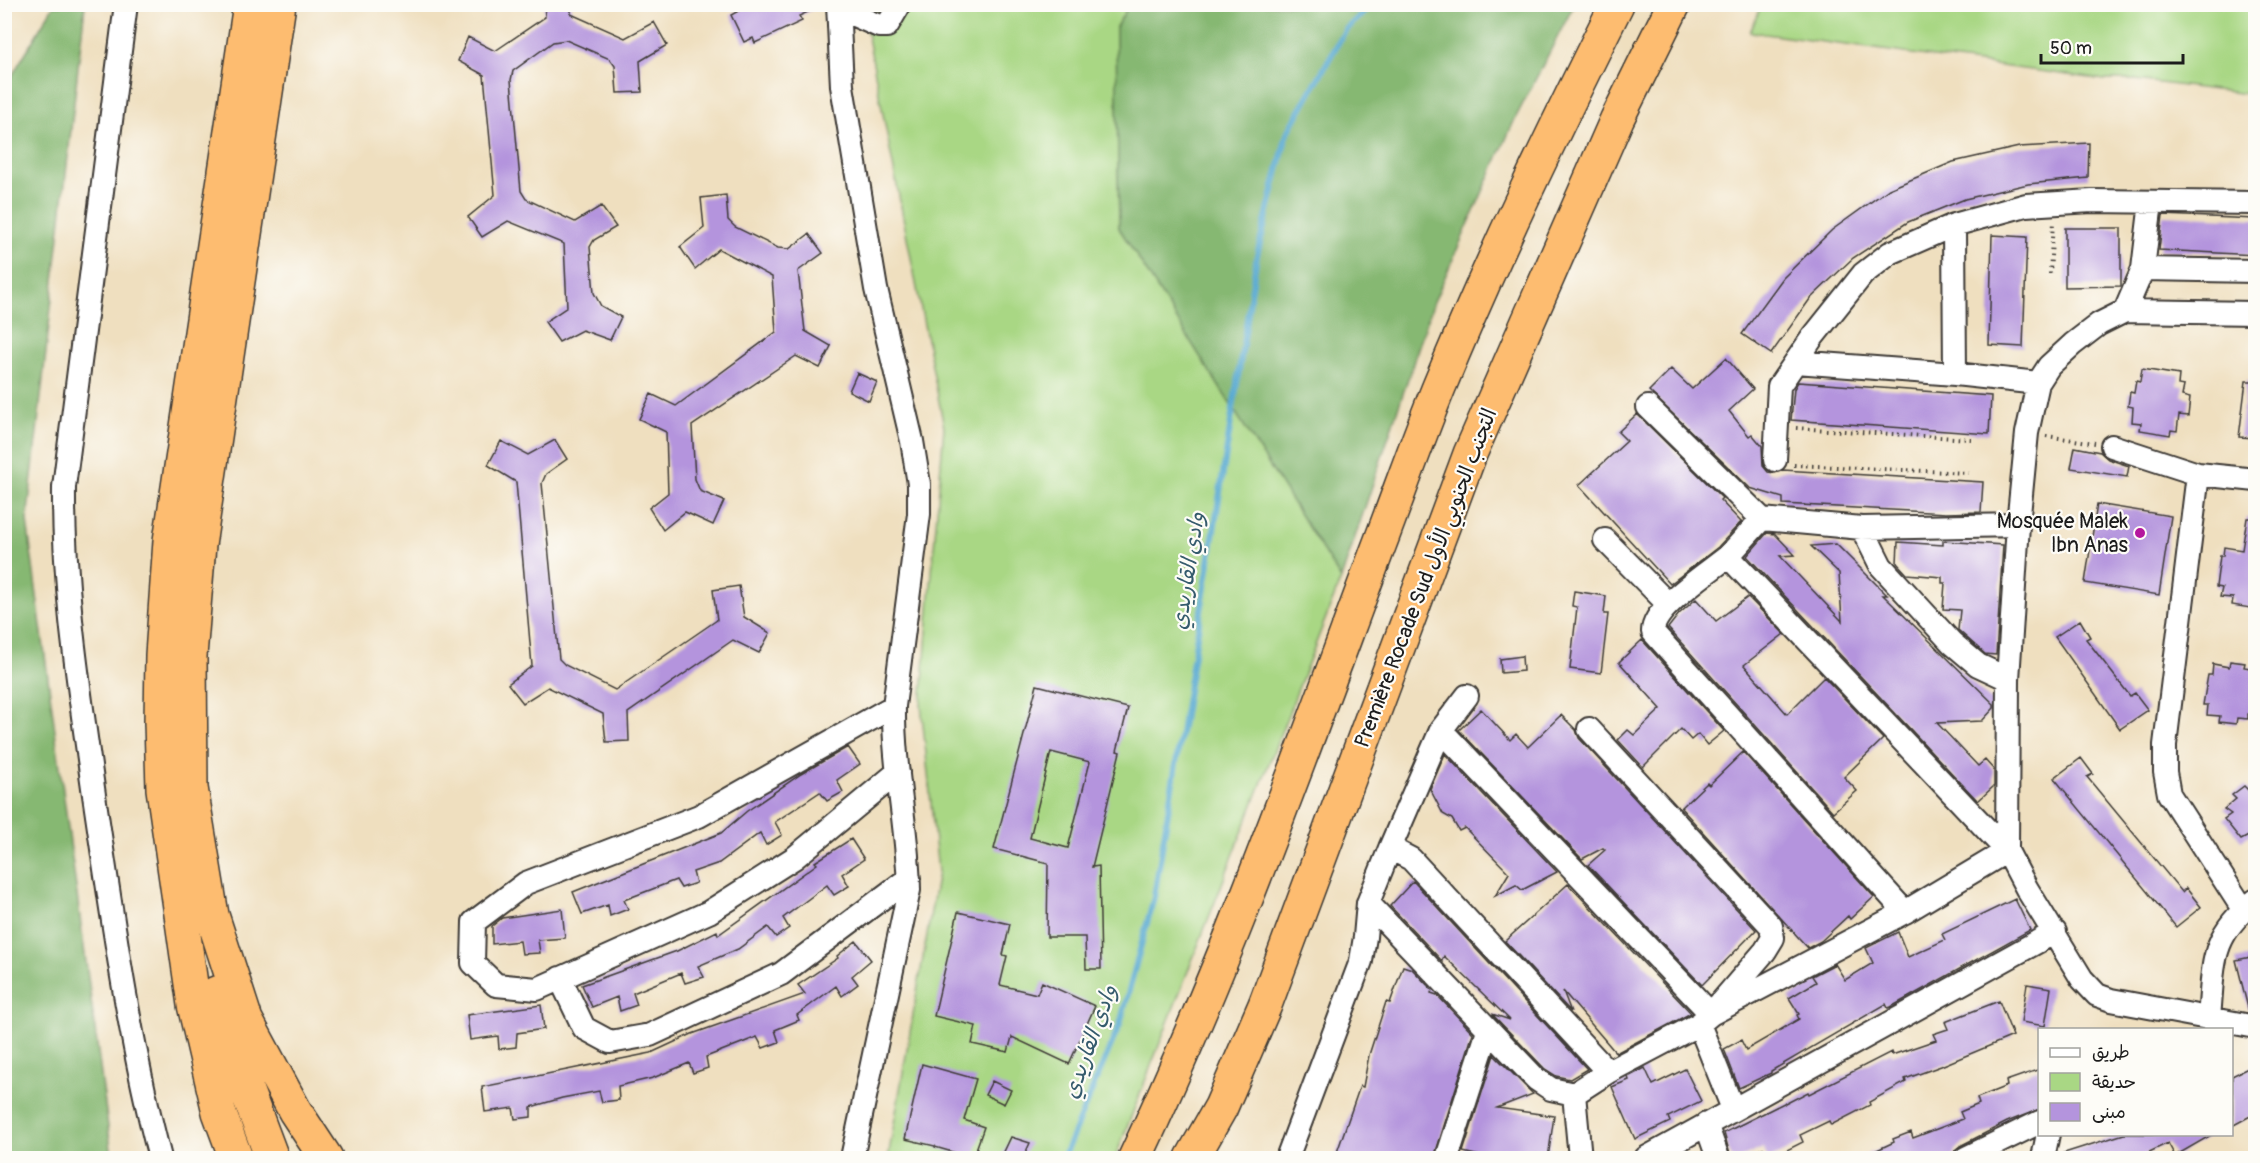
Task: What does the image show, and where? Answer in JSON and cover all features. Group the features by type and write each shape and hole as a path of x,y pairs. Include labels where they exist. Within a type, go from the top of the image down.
{"highway":[{"path":"231,4 165,598 161,722 163,789 196,917 246,1020 294,1111 326,1158"},
{"path":"178,485 250,4"},
{"path":"272,1158 237,1065 215,992 196,957 189,722 194,600 206,489 279,4"},
{"path":"1135,1158 1224,958 1438,389 1543,152 1617,4"},
{"name":"Première Rocade Sud التجنب الجنوبي الأول","path":"1192,1158 1221,1107 1265,1005 1470,454 1617,119 1674,4"},
{"path":"196,917 194,1005 219,1112 236,1158"}],"street":[{"path":"126,4 64,487 64,529 68,599 109,898 144,1089 160,1158"},
{"path":"852,1158 909,890 894,735 894,706 919,514 919,484 912,441 876,289 842,86 838,6 879,26 887,26 900,4"},
{"path":"1784,462 1779,386 1840,301 1863,274 1890,254 1954,225 2026,205 2092,201 2256,203"},
{"path":"2125,311 2143,269 2151,202"},
{"path":"1954,225 1955,374"},
{"path":"2143,269 2256,272"},
{"path":"2007,851 2008,679 2018,525 2028,433 2038,383 2049,366 2073,344 2099,324 2125,311 2256,313"},
{"path":"1796,362 2038,383"},
{"path":"1648,407 1762,519 1862,528 2018,525"},
{"path":"2112,446 2198,474 2256,480"},
{"path":"2198,474 2165,745 2165,772 2169,794 2180,815 2249,904 2224,930 2216,951 2209,1018"},
{"path":"1762,519 1728,556 1668,604 1656,617 1653,632 1905,912"},
{"path":"1862,528 1881,566 1952,643 1978,665 2008,679"},
{"path":"1605,540 1668,604"},
{"path":"1728,556 2007,851 2027,889 2082,979 2097,994 2110,1000 2256,1027"},
{"path":"1287,1158 1361,961 1368,903 1441,730 1467,696"},
{"path":"894,706 699,816 526,883 474,922 473,963 496,985 537,989 709,912 794,858 898,772"},
{"path":"1589,729 1771,926 1773,938 1765,951 1705,1019"},
{"path":"1441,730 1705,1019 1734,1109"},
{"path":"1390,848 1411,859 1608,1072"},
{"path":"1368,903 1536,1079 1551,1089 1574,1094 1608,1072 1905,912 2007,851"},
{"path":"560,978 584,1028 610,1042 650,1035 781,974 909,878"},
{"path":"1646,1158 2055,932"},
{"path":"2233,1038 2256,1027"},
{"path":"1447,1158 1488,1031"},
{"path":"1574,1094 1580,1158"},
{"path":"1966,1158 2038,1123"},
{"path":"1706,1124 1718,1158"},
{"path":"2043,1158 2048,1136"}],"path":[{"path":"2050,274 2053,203"},
{"path":"1796,428 1971,439"},
{"path":"2028,433 2112,446"},
{"path":"1784,462 1969,473"}],"green space":[{"path":"1762,4 2255,5 2255,95 2136,80 2105,80 1750,32"},
{"path":"54,5 85,5 27,521 114,1158 5,1158 4,89"},
{"path":"875,5 1129,5 1116,27 1119,228 1341,579 1115,1158 888,1158 938,872 921,705 944,427 865,22"},
{"path":"1129,5 1574,5 1515,119 1433,304 1341,579 1119,228 1116,27"}],"building":[{"path":"544,4 571,4 571,14 625,38 654,22 667,45 640,61 642,92 617,93 615,66 610,59 566,40 553,42 513,71 511,80 521,191 526,199 575,222 601,206 616,227 594,240 590,247 594,293 601,306 621,317 610,340 582,330 559,342 545,322 567,307 564,244 508,221 482,237 468,217 495,195 484,75 458,61 468,37 495,51 545,17"},
{"path":"751,4 825,4 799,16 802,21 755,43 753,38 744,42 731,15"},
{"path":"2089,143 2088,178 2028,184 1965,199 1908,222 1853,258 1810,299 1771,354 1742,334 1783,278 1832,230 1889,189 1953,162 2019,147"},
{"path":"726,195 728,220 735,227 778,248 789,249 809,234 823,253 798,271 805,331 831,346 820,368 796,356 692,426 695,479 700,491 724,501 713,525 685,512 663,530 649,508 668,493 666,432 639,419 651,394 676,406 776,332 772,277 719,249 695,269 680,247 704,228 701,198"},
{"path":"2163,215 2256,219 2256,255 2159,250"},
{"path":"2065,228 2121,228 2121,286 2065,287"},
{"path":"1992,235 2027,237 2023,347 1989,345"},
{"path":"1726,358 1753,389 1729,411 1749,436 1752,434 1762,446 1763,466 1768,472 1775,473 1783,470 1983,482 1981,512 1946,513 1783,504 1783,498 1750,488 1649,391 1671,369 1692,389"},
{"path":"2142,369 2179,375 2178,385 2184,386 2182,396 2190,398 2188,416 2179,415 2177,431 2171,430 2170,435 2140,430 2141,423 2132,422 2133,407 2128,406 2130,392 2134,393 2136,381 2140,382"},
{"path":"857,373 877,382 869,401 849,391"},
{"path":"2246,381 2256,381 2256,438 2239,437"},
{"path":"1798,382 1991,396 1989,434 1791,420 1794,389"},
{"path":"1637,414 1722,498 1720,500 1741,522 1718,547 1670,584 1579,485 1627,441 1618,432"},
{"path":"555,440 567,459 546,474 542,483 559,659 565,665 615,690 717,620 713,590 739,586 744,617 770,633 759,653 733,640 628,713 629,741 606,742 603,714 548,687 523,703 508,684 532,666 516,482 488,465 501,441 528,455"},
{"path":"2075,447 2100,452 2108,459 2129,466 2127,477 2071,468"},
{"name":"Mosquée Malek Ibn Anas","path":"2097,504 2171,516 2159,595 2085,583"},
{"path":"2247,518 2256,518 2256,601 2251,601 2250,608 2232,605 2233,598 2220,597 2222,588 2216,587 2220,556 2223,556 2224,547 2242,550"},
{"path":"1767,533 1775,534 1795,555 1780,556 1842,621 1839,573 1811,546 1836,544 1887,595 1883,595 1994,704 1994,708 1982,721 1937,723 1978,766 1985,760 1994,770 1994,786 1978,801 1747,556"},
{"path":"1943,541 2003,545 1996,655 1985,654 1958,630 1960,610 1943,609 1945,583 1942,583 1942,577 1907,574 1897,563 1898,542 1943,545"},
{"path":"1574,591 1606,596 1604,614 1608,614 1601,673 1570,669 1577,607 1572,606"},
{"path":"1748,597 1784,634 1744,665 1787,714 1824,677 1883,739 1844,777 1857,791 1833,812 1668,628 1679,614 1696,599 1716,621"},
{"path":"2080,620 2090,637 2086,639 2130,696 2135,693 2148,710 2120,729 2055,637"},
{"path":"1642,640 1724,731 1707,745 1698,734 1691,740 1681,729 1643,767 1618,740 1628,730 1634,735 1661,709 1619,662"},
{"path":"1522,656 1523,671 1501,673 1500,659"},
{"path":"2230,661 2245,663 2244,667 2256,669 2256,715 2248,714 2248,719 2237,718 2236,724 2219,722 2220,716 2207,715 2208,705 2203,705 2208,675 2212,675 2213,664 2229,667"},
{"path":"1037,685 1128,708 1117,751 1120,752 1092,867 1099,866 1101,969 1086,969 1085,937 1047,937 1048,863 994,849","holes":["1051,752 1090,762 1068,848 1030,838"]},
{"path":"1481,709 1510,740 1516,734 1528,747 1561,715 1576,730 1579,738 1756,930 1702,985 1588,865 1605,850 1603,848 1582,859 1459,730"},
{"path":"848,747 860,764 837,780 843,792 827,801 820,792 775,822 782,835 766,845 760,833 719,863 693,872 696,883 681,888 676,880 624,900 628,909 610,916 608,905 582,914 573,892 721,833 747,811 801,774"},
{"path":"1743,752 1874,897 1850,919 1848,916 1821,941 1808,948 1681,808"},
{"path":"1445,754 1557,872 1522,890 1516,885 1495,896 1509,873 1465,828 1459,831 1452,819 1443,814 1430,789"},
{"path":"2081,758 2093,774 2087,777 2182,892 2186,888 2201,907 2176,927 2054,778"},
{"path":"2256,781 2256,832 2241,840 2224,819 2231,814 2224,809 2236,799 2232,795 2244,786 2248,790"},
{"path":"851,839 864,859 842,874 849,886 834,895 827,885 783,918 789,928 776,937 768,927 738,949 698,966 704,977 685,983 681,973 633,993 637,1005 620,1011 617,997 592,1007 582,985 677,951 717,931 718,935 817,864 815,862"},
{"path":"1413,881 1587,1069 1570,1079 1556,1076 1545,1069 1492,1014 1510,1020 1444,956 1442,961 1390,906"},
{"path":"1568,884 1691,1013 1616,1053 1563,991 1571,1012 1505,941"},
{"path":"2015,899 2030,930 1891,1007 1888,1008 1886,1004 1771,1073 1739,1088 1724,1049 1741,1040 1746,1050 1799,1019 1797,1015 1799,1014 1789,998 1816,982 1812,976 1835,964 1845,980 1873,963 1866,948 1898,932 1908,957 1945,940 1942,934"},
{"path":"562,909 565,938 538,940 540,953 522,954 520,941 492,944 492,926 502,918"},
{"path":"958,912 1010,924 1003,955 1007,956 1000,985 1037,994 1042,982 1095,1006 1069,1064 1012,1037 1008,1052 972,1044 976,1026 934,1016"},
{"path":"856,941 871,960 852,976 858,984 842,996 836,986 797,1015 799,1020 775,1030 779,1042 763,1048 757,1037 706,1057 708,1068 693,1073 689,1063 653,1078 618,1086 619,1100 602,1102 599,1091 531,1107 531,1117 515,1119 513,1108 485,1112 482,1087 651,1053 692,1034 805,994 798,985 838,958 837,956"},
{"path":"2256,956 2256,1013 2249,1012 2236,960"},
{"path":"1403,966 1412,969 1432,990 1431,993 1437,995 1473,1033 1434,1158 1335,1158 1360,1086 1363,1087 1369,1055 1386,1002 1390,1003"},
{"path":"2027,984 2051,988 2045,1026 2021,1022"},
{"path":"1999,1001 2013,1036 1905,1079 1906,1082 1869,1102 1870,1105 1831,1125 1829,1121 1800,1135 1803,1142 1771,1158 1768,1158 1763,1148 1741,1158 1731,1158 1724,1133 1784,1103 1808,1092 1809,1094 1891,1052 1892,1055 1936,1040 1933,1034 1948,1029 1945,1022"},
{"path":"541,1005 544,1029 517,1033 516,1047 499,1049 498,1036 470,1040 467,1015"},
{"path":"1494,1055 1533,1094 1497,1108 1554,1116 1548,1158 1488,1158 1463,1152"},
{"path":"922,1064 976,1079 964,1120 984,1127 973,1158 905,1139"},
{"path":"2256,1064 2256,1113 2233,1125 2233,1076"},
{"path":"1645,1068 1653,1085 1685,1069 1701,1101 1668,1117 1670,1122 1635,1139 1612,1087 1629,1080 1628,1077"},
{"path":"2038,1070 2038,1110 2007,1122 1960,1146 1955,1150 1953,1157 1860,1158 1894,1142 1893,1139 1911,1132 1913,1138 1963,1119 1960,1112 1979,1104 1977,1098 2007,1086 2006,1081"},
{"path":"992,1081 1011,1090 1004,1104 985,1095"},
{"path":"2118,1136 2210,1136 2175,1156 2168,1143 2137,1158 2059,1158 2058,1155"},
{"path":"1011,1137 1030,1143 1023,1158 1001,1158"}],"waterway":[{"name":"وادي القاريدي","path":"1063,1158 1120,1024 1154,897 1257,255 1287,134 1346,29 1373,4"}],"place":[{"name":"Mosquée Malek Ibn Anas","path":"2140,533"}]}
